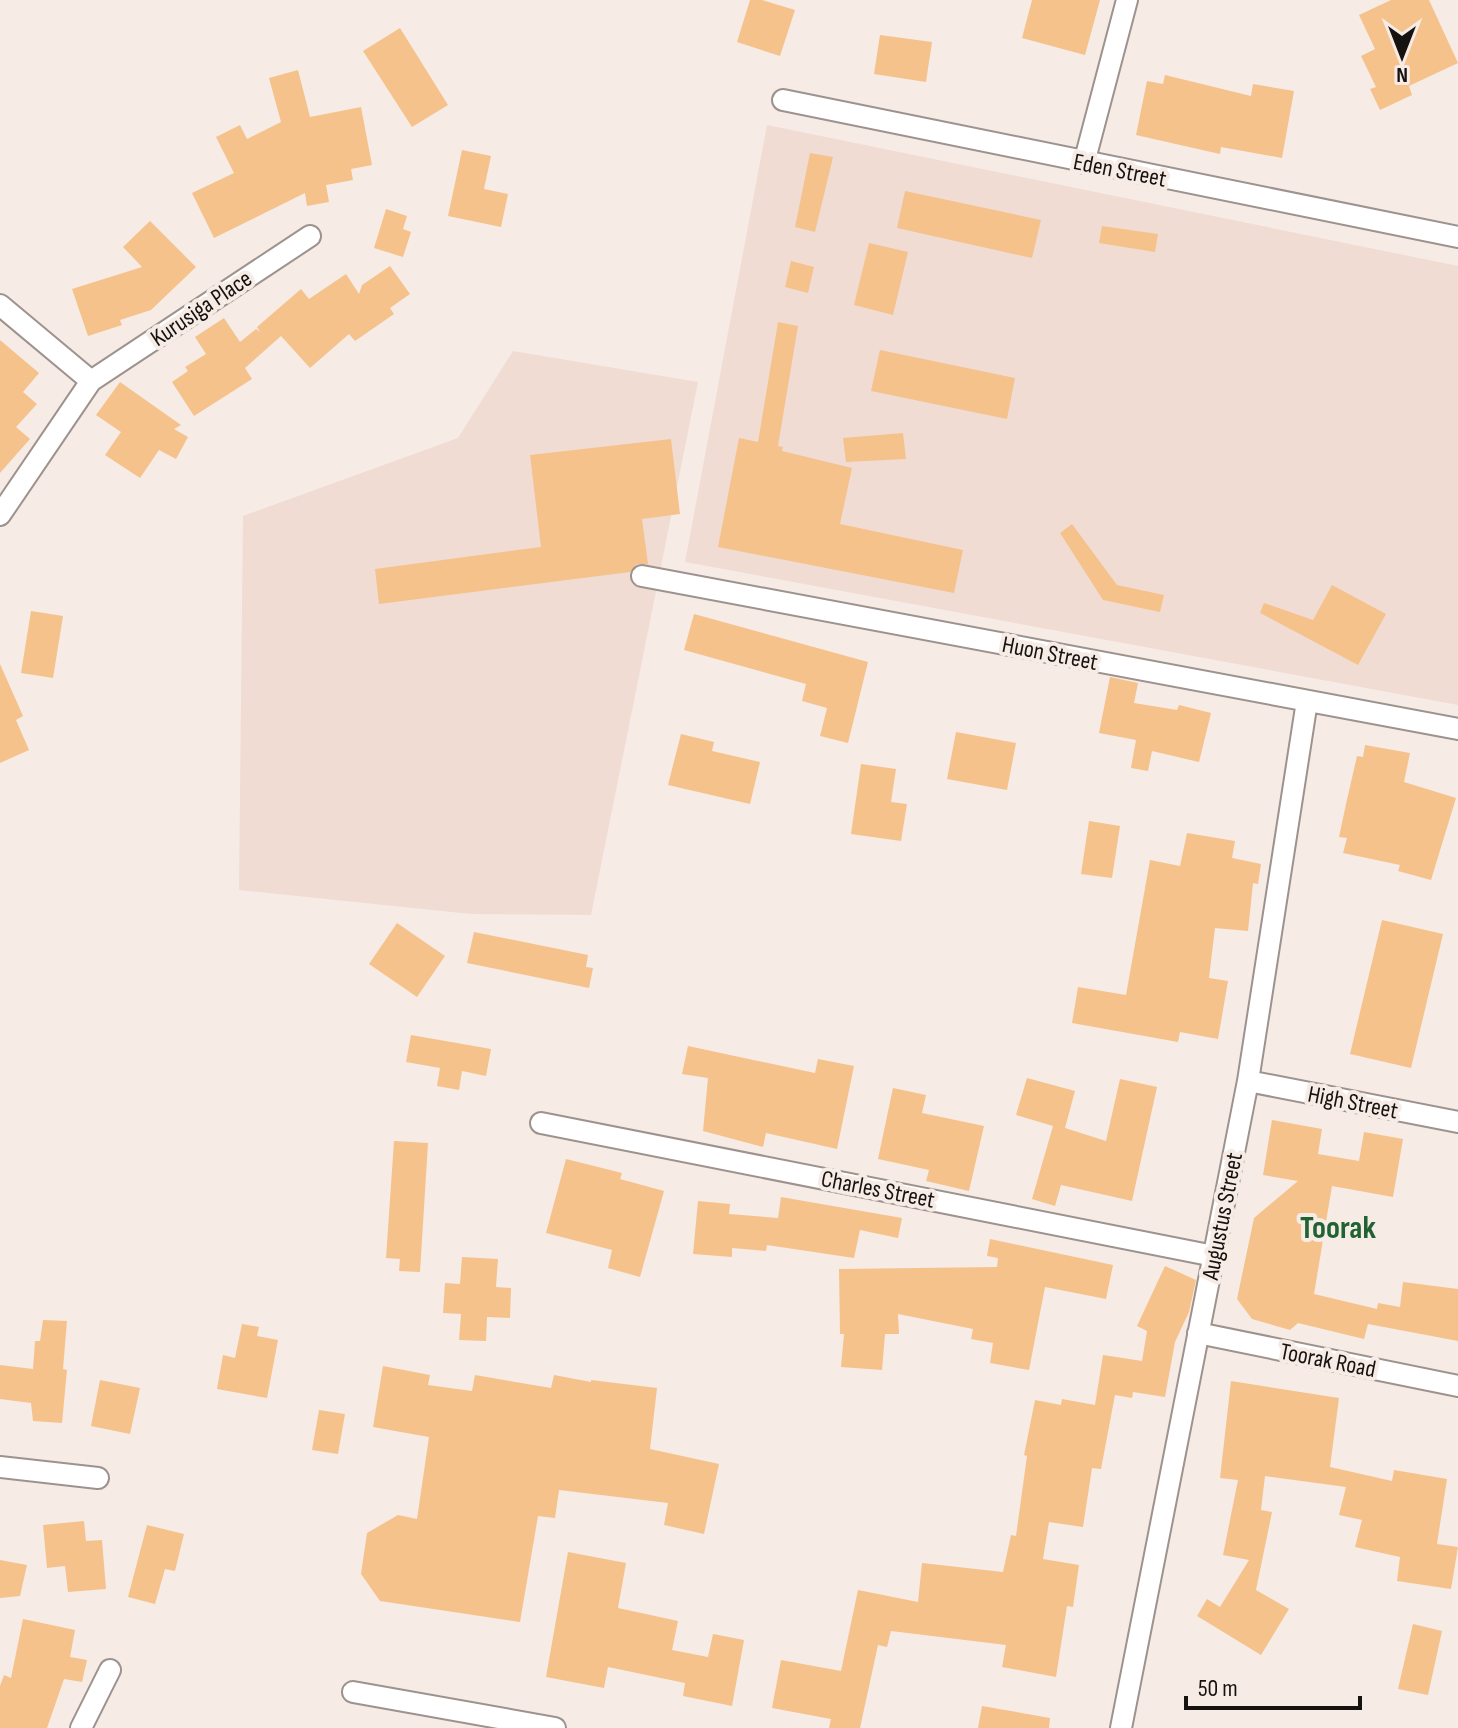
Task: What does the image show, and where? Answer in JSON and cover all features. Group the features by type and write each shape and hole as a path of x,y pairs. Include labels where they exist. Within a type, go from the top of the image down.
{"street":[{"path":"1084,163 1127,0"},
{"name":"Eden Street","path":"783,100 1458,237"},
{"name":"Kurusiga Place","path":"91,381 310,236"},
{"path":"0,305 91,381 0,515"},
{"name":"Huon Street","path":"642,576 1458,729"},
{"name":"Augustus Street","path":"1121,1728 1248,1081 1307,701"},
{"name":"High Street","path":"1248,1081 1458,1122"},
{"name":"Charles Street","path":"541,1123 1214,1256"},
{"name":"Toorak Road","path":"1198,1333 1458,1386"},
{"path":"0,1467 98,1478"},
{"path":"81,1728 110,1670"},
{"path":"353,1692 555,1728"}],"shaded area":[{"path":"767,125 1458,266 1458,705 685,562"},
{"path":"513,351 698,382 591,915 471,914 239,890 243,516 458,438"}],"building":[{"path":"750,0 762,0 795,10 780,56 737,42"},
{"path":"1032,0 1100,0 1085,55 1022,38"},
{"path":"1391,0 1429,0 1458,63 1409,86 1412,95 1380,110 1370,89 1376,87 1361,56 1375,49 1359,15"},
{"path":"400,28 448,105 412,127 363,51"},
{"path":"880,35 932,42 926,82 874,74"},
{"path":"298,70 310,117 361,107 372,165 351,169 353,180 326,185 329,202 307,206 305,193 214,238 192,193 234,173 216,137 240,125 247,139 281,122 269,78"},
{"path":"1165,75 1251,96 1253,84 1294,91 1282,158 1221,147 1220,154 1136,135 1147,81 1163,84"},
{"path":"462,150 491,156 484,189 508,194 501,227 448,216"},
{"path":"810,153 833,157 815,232 795,227"},
{"path":"905,191 1041,220 1032,258 897,228"},
{"path":"386,209 407,216 403,229 411,232 403,257 374,248"},
{"path":"150,221 196,267 151,310 120,320 122,325 88,336 72,289 142,267 123,247"},
{"path":"1102,226 1158,234 1155,252 1099,243"},
{"path":"869,243 908,252 893,315 854,305"},
{"path":"791,261 814,267 808,293 785,287"},
{"path":"390,266 410,294 390,308 394,314 355,341 349,334 310,368 281,336 245,368 252,379 194,416 172,382 188,371 185,367 206,354 195,337 224,318 240,342 256,329 260,332 257,327 301,289 309,299 346,274 359,294 362,285"},
{"path":"778,322 798,326 778,446 783,447 782,451 852,468 840,524 963,550 954,593 718,547 739,438 758,442"},
{"path":"0,340 39,373 23,392 37,404 16,427 30,439 0,473"},
{"path":"880,350 1015,378 1007,419 871,391"},
{"path":"120,382 181,425 174,429 188,437 176,459 159,450 140,478 105,455 121,432 96,415"},
{"path":"903,433 906,459 846,462 843,438"},
{"path":"671,439 680,514 642,519 648,564 637,564 630,572 379,604 375,569 541,547 530,455"},
{"path":"1072,524 1117,585 1164,595 1160,612 1103,600 1060,533"},
{"path":"1332,585 1386,614 1358,665 1260,613 1264,603 1313,620"},
{"path":"31,611 63,616 53,678 21,673"},
{"path":"694,614 868,662 848,743 820,736 827,708 802,701 806,684 684,650"},
{"path":"0,664 23,716 16,720 29,750 0,763"},
{"path":"1110,677 1138,683 1134,703 1177,710 1179,705 1211,713 1199,762 1152,751 1148,771 1131,768 1136,740 1099,733"},
{"path":"956,732 1016,743 1007,790 947,779"},
{"path":"681,734 714,742 712,751 760,762 750,804 668,785"},
{"path":"1365,745 1410,753 1404,782 1456,798 1431,880 1398,871 1400,865 1343,853 1347,838 1339,837 1357,756 1363,757"},
{"path":"861,764 896,769 891,802 907,804 901,841 851,834"},
{"path":"1089,821 1120,826 1112,878 1081,874"},
{"path":"1187,833 1235,841 1232,858 1261,864 1258,884 1253,883 1248,931 1215,928 1209,978 1228,981 1218,1039 1180,1032 1178,1042 1072,1023 1078,987 1126,995 1150,860 1180,866"},
{"path":"1382,920 1443,934 1411,1068 1350,1054"},
{"path":"397,923 445,956 417,997 369,964"},
{"path":"474,932 588,955 586,967 593,968 589,988 467,963"},
{"path":"411,1035 491,1049 486,1076 462,1071 459,1090 437,1086 440,1068 406,1062"},
{"path":"688,1046 815,1073 818,1059 854,1066 837,1149 766,1133 763,1147 703,1131 708,1078 682,1074"},
{"path":"1027,1078 1075,1091 1065,1128 1106,1141 1120,1079 1157,1087 1132,1201 1061,1185 1055,1206 1032,1199 1053,1126 1016,1115"},
{"path":"893,1088 926,1095 922,1113 984,1126 969,1191 926,1181 929,1170 878,1159"},
{"path":"1272,1120 1322,1129 1318,1154 1359,1161 1364,1132 1403,1139 1393,1197 1332,1186 1314,1294 1377,1309 1378,1303 1400,1307 1403,1282 1458,1289 1458,1341 1368,1324 1364,1339 1298,1323 1290,1330 1252,1319 1237,1299 1254,1218 1298,1181 1263,1175"},
{"path":"394,1141 428,1143 420,1272 399,1271 400,1259 386,1258"},
{"path":"566,1159 622,1173 620,1179 664,1191 640,1277 608,1268 612,1250 546,1233"},
{"path":"781,1197 902,1218 898,1238 860,1230 854,1258 767,1245 766,1251 732,1248 732,1257 693,1254 698,1201 730,1204 729,1214 778,1218"},
{"path":"990,1239 1113,1265 1106,1299 1045,1287 1029,1370 990,1363 993,1343 971,1339 973,1329 898,1314 899,1334 885,1334 882,1370 841,1367 844,1334 840,1334 839,1269 997,1267 998,1258 987,1256"},
{"path":"462,1257 498,1259 496,1287 511,1288 510,1318 487,1317 486,1341 459,1340 461,1314 443,1313 445,1283 460,1284"},
{"path":"1165,1266 1196,1280 1189,1312 1175,1342 1165,1397 1133,1392 1132,1398 1115,1395 1101,1469 1092,1468 1083,1527 1049,1522 1043,1559 1079,1565 1073,1607 1067,1606 1056,1677 1002,1667 1006,1645 891,1631 887,1647 878,1645 860,1728 829,1728 831,1719 772,1708 781,1660 841,1671 858,1590 918,1602 922,1563 1003,1572 1011,1535 1016,1536 1027,1456 1024,1455 1035,1400 1061,1405 1062,1399 1095,1405 1103,1355 1142,1361 1147,1331 1137,1326"},
{"path":"43,1320 67,1321 62,1423 33,1421 31,1403 0,1399 0,1365 33,1369 35,1341 40,1341"},
{"path":"242,1324 259,1327 257,1336 278,1340 267,1398 217,1389 223,1355 235,1358"},
{"path":"383,1366 430,1375 428,1385 472,1391 475,1375 551,1388 554,1375 657,1388 650,1449 719,1464 704,1534 664,1525 668,1503 559,1490 555,1518 538,1516 520,1622 380,1601 361,1574 367,1533 398,1515 417,1519 429,1437 373,1427"},
{"path":"100,1380 140,1388 130,1434 91,1426"},
{"path":"1231,1381 1339,1398 1330,1467 1392,1481 1394,1470 1447,1479 1437,1544 1458,1547 1451,1589 1397,1581 1400,1557 1355,1547 1362,1520 1339,1515 1346,1487 1265,1476 1261,1510 1272,1512 1256,1590 1289,1609 1261,1655 1197,1616 1207,1599 1220,1607 1249,1560 1223,1555 1238,1480 1220,1478"},
{"path":"319,1410 345,1414 338,1454 312,1450"},
{"path":"84,1521 86,1541 102,1540 106,1589 68,1592 65,1566 47,1568 43,1525"},
{"path":"147,1525 184,1534 175,1571 165,1569 155,1604 128,1597"},
{"path":"568,1552 626,1563 618,1608 678,1621 672,1650 708,1657 713,1634 744,1640 732,1706 683,1696 685,1683 608,1667 604,1688 546,1677"},
{"path":"0,1560 27,1565 20,1596 0,1598"},
{"path":"23,1619 75,1630 70,1657 87,1660 82,1682 64,1679 47,1728 0,1728 0,1686 4,1675 11,1678"},
{"path":"1413,1624 1442,1631 1428,1695 1398,1689"},
{"path":"982,1706 1050,1718 1049,1728 978,1728"}],"district":[{"name":"Toorak","path":"1338,1227"}]}
